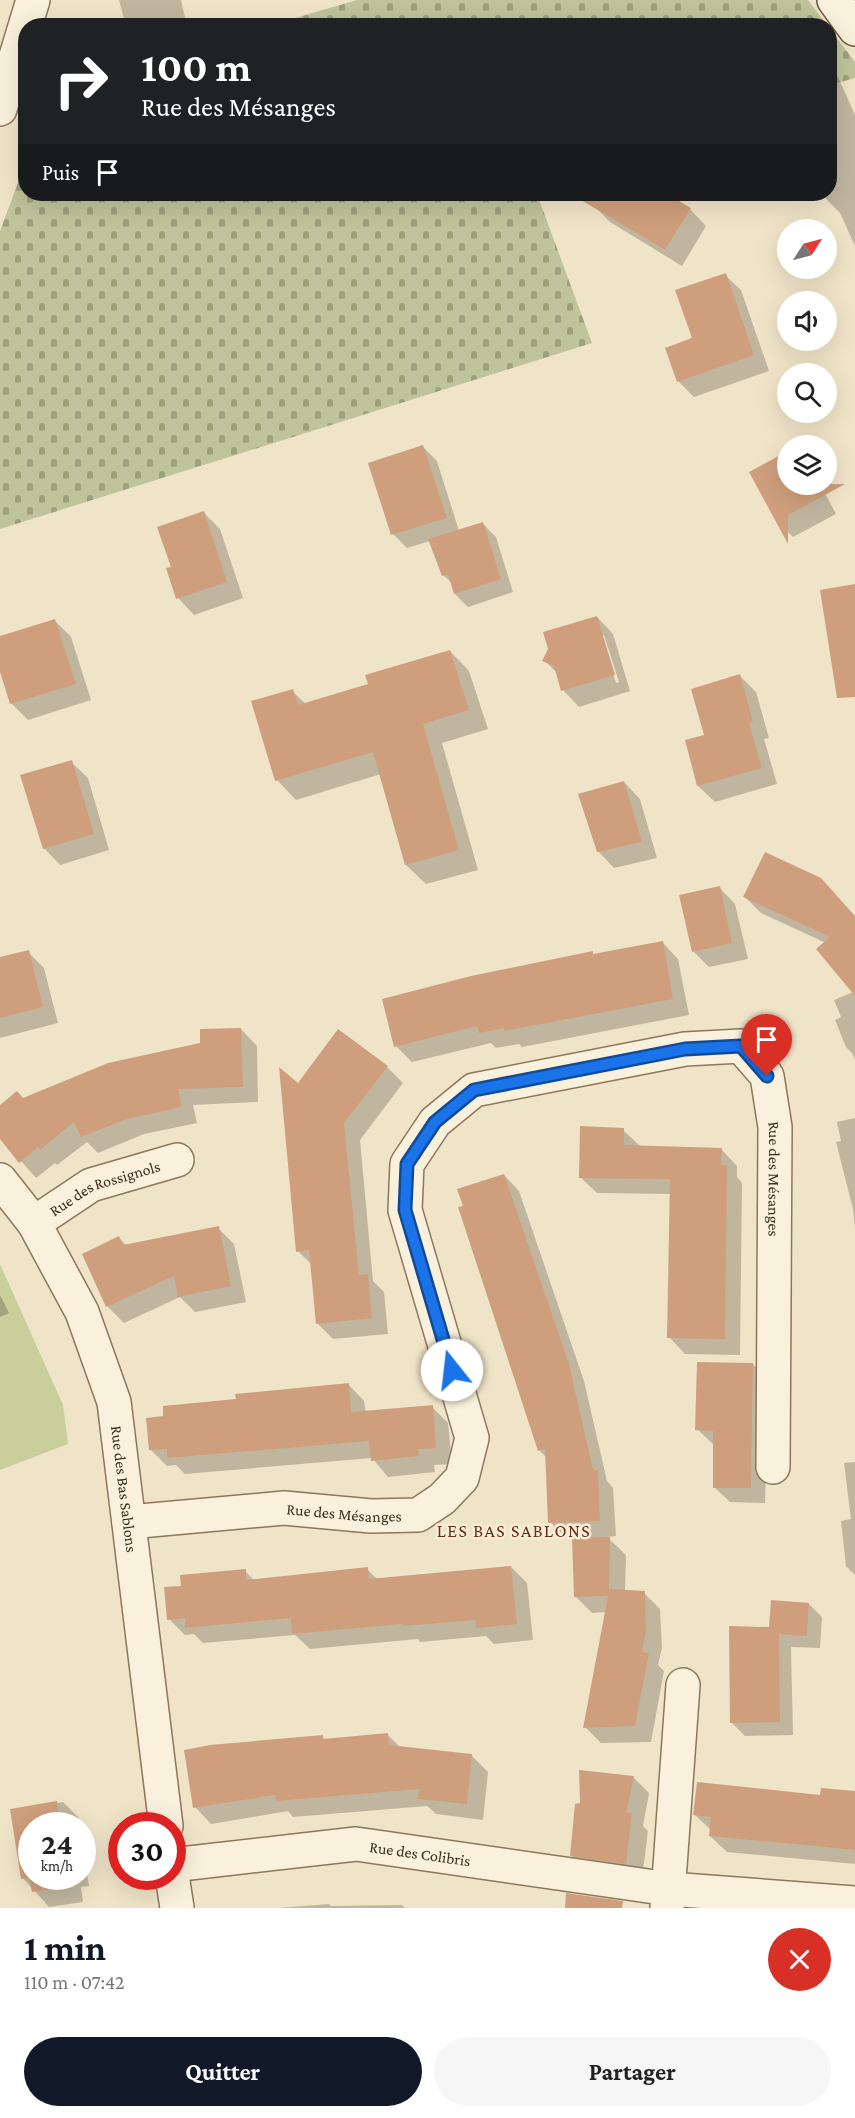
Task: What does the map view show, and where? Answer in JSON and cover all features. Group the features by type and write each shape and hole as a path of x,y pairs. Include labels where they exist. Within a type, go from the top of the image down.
{"street":[{"path":"28,18 33,0"},
{"path":"834,0 855,29"},
{"path":"0,109 18,50"},
{"name":"Rue des Mésanges","path":"129,1522 284,1508 371,1516 418,1515 442,1499 462,1478 472,1438 405,1210 407,1164 435,1122 474,1090 685,1049 741,1046 767,1076 775,1127 773,1467"},
{"name":"Rue des Rossignols","path":"34,1223 91,1185 177,1160"},
{"name":"Rue des Bas Sablons","path":"0,1180 34,1223 82,1312 114,1402 164,1812"},
{"path":"668,1898 683,1684"},
{"name":"Rue des Colibris","path":"186,1863 356,1844 668,1898 855,1902"},
{"path":"174,1890 177,1908"}],"green space":[{"path":"357,0 808,0 822,18 295,18"},
{"path":"837,38 855,62 855,78 837,83"},
{"path":"18,183 18,201 540,201 592,343 0,529 0,231"},
{"path":"0,1264 63,1405 68,1444 0,1470"}],"building":[{"path":"583,201 679,201 691,208 665,250"},
{"path":"726,273 754,355 677,382 665,348 692,338 675,290"},
{"path":"423,445 447,518 391,535 368,463"},
{"path":"777,457 777,495 825,495 788,515 788,544 749,472"},
{"path":"204,511 227,582 176,599 166,568 171,567 157,527"},
{"path":"483,522 501,579 454,594 448,574 442,576 428,539"},
{"path":"855,584 855,697 837,698 820,590"},
{"path":"597,616 615,675 561,691 554,666 542,661 548,649 543,632"},
{"path":"55,619 76,684 10,704 0,672 0,636"},
{"path":"450,650 469,710 423,724 459,850 405,865 373,752 275,781 251,701 293,689 298,705 368,684 365,675"},
{"path":"740,674 753,722 749,723 762,768 697,786 685,740 704,735 691,689"},
{"path":"72,760 94,834 43,849 20,775"},
{"path":"624,781 642,842 597,852 578,794"},
{"path":"765,852 821,878 855,916 855,996 816,949 830,937 743,897"},
{"path":"720,886 732,943 692,952 679,895"},
{"path":"663,941 673,999 504,1031 504,1028 479,1033 477,1026 394,1047 382,999 471,976 593,951 593,954"},
{"path":"29,950 43,1007 0,1018 0,957"},
{"path":"241,1028 243,1087 178,1089 182,1107 127,1119 81,1137 74,1122 40,1150 38,1147 19,1163 0,1139 0,1105 17,1091 23,1098 108,1063 200,1043 200,1029"},
{"path":"338,1029 388,1066 344,1123 359,1275 368,1274 372,1318 316,1324 309,1250 296,1252 279,1067 298,1083"},
{"path":"580,1126 624,1128 624,1145 722,1148 721,1165 727,1165 725,1339 667,1338 670,1179 579,1178"},
{"path":"504,1174 569,1364 593,1470 598,1470 600,1521 548,1523 545,1449 538,1451 458,1207 463,1206 457,1189"},
{"path":"219,1226 231,1286 178,1297 174,1276 106,1307 82,1254 119,1236 123,1245"},
{"path":"697,1362 753,1363 751,1488 713,1488 713,1431 695,1430"},
{"path":"349,1383 351,1412 433,1405 436,1448 418,1449 419,1456 371,1461 369,1441 167,1458 167,1449 149,1450 146,1418 163,1416 163,1406 236,1399 235,1394"},
{"path":"610,1537 609,1592 610,1589 645,1591 646,1631 642,1652 649,1653 635,1726 583,1728 608,1596 574,1597 572,1538"},
{"path":"511,1566 517,1624 476,1628 475,1620 292,1634 291,1618 185,1628 185,1618 167,1620 164,1587 181,1586 180,1575 246,1569 246,1580 368,1567 369,1579"},
{"path":"771,1600 809,1603 807,1636 779,1634 780,1722 730,1723 729,1626 769,1627"},
{"path":"388,1733 389,1745 472,1754 467,1804 418,1799 419,1789 276,1801 275,1795 193,1808 184,1750 210,1745 323,1735 323,1739"},
{"path":"579,1770 634,1776 626,1813 632,1813 626,1864 570,1856 575,1804 580,1803"},
{"path":"697,1782 820,1795 821,1788 855,1791 855,1850 709,1836 711,1817 693,1815"},
{"path":"57,1801 58,1812 18,1812 18,1860 10,1809"},
{"path":"566,1893 623,1901 622,1908 565,1908"}],"district":[{"name":"LES BAS SABLONS","path":"514,1531"}],"route":[{"path":"452,1370 405,1210 407,1164 435,1122 474,1090 685,1049 741,1046 767,1076"}]}
